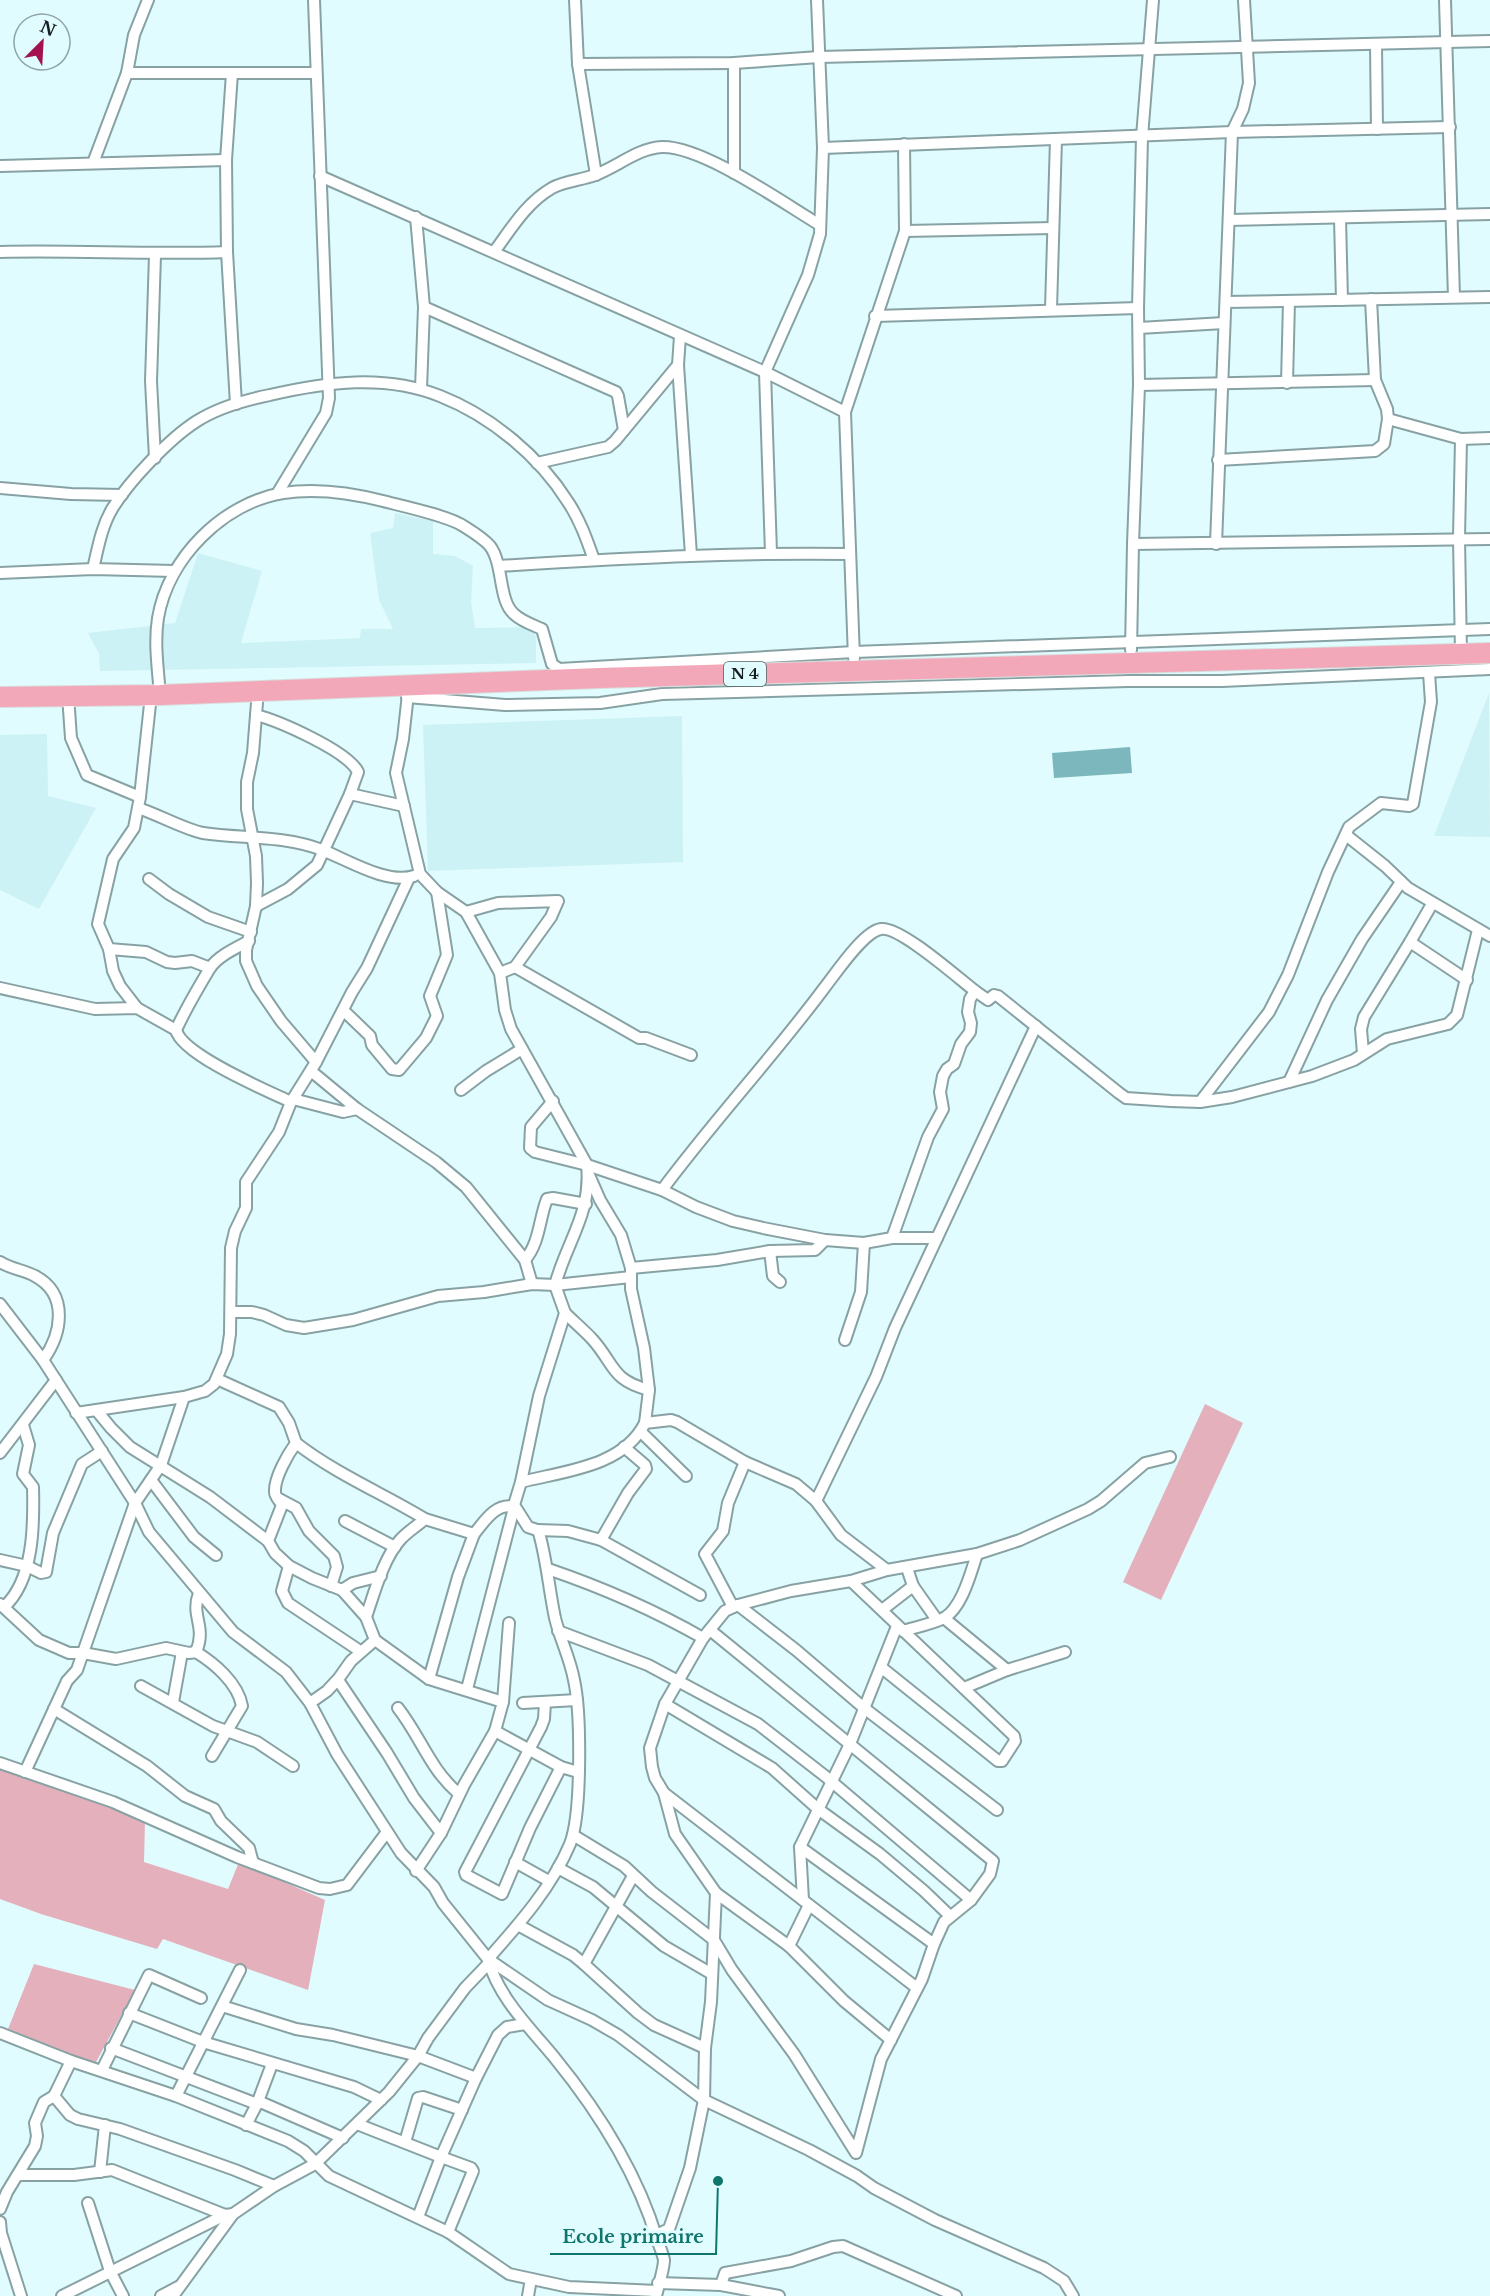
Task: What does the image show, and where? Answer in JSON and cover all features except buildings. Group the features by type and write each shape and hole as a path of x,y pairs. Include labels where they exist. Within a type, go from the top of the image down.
{"highway":[{"name":"N 4","path":"0,697 156,695 258,690 408,691 854,662 1131,653 1490,653"}],"street":[{"path":"93,163 127,73 134,35 148,0"},
{"path":"277,494 326,413 329,383 314,0"},
{"path":"575,0 578,64 596,175"},
{"path":"771,553 765,372 808,275 818,246 820,225 823,148 817,0"},
{"path":"1153,0 1142,137 1138,308 1139,385 1131,653 1490,628"},
{"path":"1216,544 1232,132 1243,109 1249,83 1244,0"},
{"path":"1445,0 1454,297"},
{"path":"578,64 734,63 819,57 1490,42"},
{"path":"1376,45 1377,129"},
{"path":"734,63 734,173"},
{"path":"127,73 316,74"},
{"path":"232,73 226,160 227,252 236,404"},
{"path":"823,148 1232,132 1450,127"},
{"path":"1051,309 1056,139"},
{"path":"357,1109 344,1112 292,1101 228,1072 191,1048 178,1036 176,1030 137,1008 120,986 113,971 109,949 99,930 101,908 112,859 133,831 139,803 156,695 159,616 174,571 197,543 225,519 250,503 277,494 341,493 367,497 460,524 489,545 499,566 507,604 513,614 542,629 552,664 559,669 854,662 845,412 905,231 904,144"},
{"path":"494,252 523,212 553,188 596,175 645,151 661,147 678,149 705,158 820,225"},
{"path":"0,166 226,160"},
{"path":"320,176 765,372 845,412"},
{"path":"1229,220 1490,214"},
{"path":"416,217 424,307 421,389"},
{"path":"1340,218 1342,300"},
{"path":"905,231 1053,228"},
{"path":"0,252 121,252 155,255 227,252"},
{"path":"155,255 151,381 155,458"},
{"path":"1226,302 1490,297"},
{"path":"1218,460 1376,451 1384,444 1388,419 1387,409 1375,380 1371,299"},
{"path":"1287,382 1289,301"},
{"path":"424,307 616,392 624,430"},
{"path":"875,316 1138,308"},
{"path":"1139,328 1224,323"},
{"path":"680,336 678,365 691,555"},
{"path":"537,463 608,447 678,365"},
{"path":"1139,385 1375,380"},
{"path":"93,569 98,541 111,510 155,458 196,422 236,404 329,383 373,382 421,389 441,396 483,418 548,474 569,503 594,560"},
{"path":"1388,419 1461,439 1490,438"},
{"path":"1461,439 1459,538 1461,654"},
{"path":"0,488 71,494 122,495"},
{"path":"1133,544 1490,538"},
{"path":"499,566 691,555 850,554"},
{"path":"0,573 93,569 174,571"},
{"path":"76,1413 184,1397 205,1390 217,1379 227,1354 231,1312 231,1248 235,1231 246,1208 246,1182 279,1132 292,1101 314,1067 414,876 396,767 403,739 408,691 505,705 600,703 662,694 1116,681 1222,681 1490,669"},
{"path":"1200,1102 1269,1012 1288,975 1324,882 1353,823 1381,803 1409,806 1413,804 1431,702 1429,673"},
{"path":"258,690 253,753 247,782 247,809 257,865 256,906 246,961 257,986 314,1067 357,1109 451,1173 466,1187 525,1260 532,1284"},
{"path":"68,695 71,738 87,775 202,833 280,840 324,850 337,858 381,874 414,876 466,912 500,973 505,1010 511,1029 553,1101 588,1169 600,1200 621,1235 631,1272 635,1311 644,1348 649,1389 643,1428"},
{"path":"256,715 287,725 324,745 356,768 358,772 317,865 288,890 256,906"},
{"path":"350,794 404,806"},
{"path":"1346,835 1401,882 1432,904 1490,936"},
{"path":"149,879 169,894 250,936"},
{"path":"1289,1082 1327,1000 1362,939 1401,882"},
{"path":"343,1010 370,1036 372,1045 392,1069 399,1070 426,1038 437,1017 430,996 445,963 447,949 437,892"},
{"path":"466,912 498,903 558,901 551,917 514,968 500,973"},
{"path":"1364,1053 1361,1029 1364,1017 1432,904"},
{"path":"663,1190 697,1143 802,1018 844,962 873,932 880,928 902,935 988,1000 998,996 1126,1098 1200,1102 1232,1098 1335,1068 1387,1039 1448,1024 1457,1015 1478,930"},
{"path":"176,1030 194,993 210,968 250,936"},
{"path":"1410,942 1467,980"},
{"path":"109,949 146,952 167,962 192,961 210,968"},
{"path":"514,968 639,1038 646,1038 691,1055"},
{"path":"0,988 95,1009 137,1008"},
{"path":"892,1238 928,1137 942,1109 940,1092 943,1076 954,1064 961,1044 970,1032 972,1023 968,1012 970,999 975,991"},
{"path":"816,1501 876,1377 895,1328 1036,1026"},
{"path":"461,1090 486,1071 522,1049"},
{"path":"553,1101 531,1126 530,1148 535,1152 663,1190 696,1207 733,1221 825,1240 864,1243 892,1238 937,1238"},
{"path":"588,1169 586,1204 555,1285 565,1313 594,1341 618,1375 628,1383 649,1389"},
{"path":"525,1260 531,1253 538,1234 547,1199 586,1204"},
{"path":"231,1312 252,1312 286,1326 304,1328 353,1320 438,1296 484,1292 532,1284 555,1285 770,1251 815,1250 825,1240"},
{"path":"845,1340 861,1292 864,1243"},
{"path":"770,1251 773,1276 780,1282"},
{"path":"0,1262 42,1281 58,1305 59,1331 43,1360"},
{"path":"0,1304 43,1360 135,1503 146,1528 233,1632 286,1672 310,1702 337,1754 387,1832 416,1871 434,1887 443,1903 489,1961 506,1997 571,2080 616,2145 652,2218 664,2260 657,2290"},
{"path":"467,1689 521,1482 539,1396 565,1313"},
{"path":"217,1379 279,1407 290,1423 296,1443 315,1458 425,1519 474,1534"},
{"path":"0,1453 56,1380"},
{"path":"25,1772 67,1681 77,1670 135,1503 161,1465 184,1397"},
{"path":"97,1411 130,1447 210,1497 268,1540 274,1553 289,1566 342,1590 366,1617 375,1640 429,1679 503,1702"},
{"path":"521,1482 595,1464 624,1447 643,1428 671,1420 745,1462 796,1484 816,1501 841,1535 887,1570"},
{"path":"23,1425 29,1445 23,1474 32,1484 34,1491 27,1566 17,1592 2,1606 49,1646 69,1653 116,1659 166,1648 182,1652 196,1652 221,1671 242,1701 241,1710 212,1756"},
{"path":"643,1428 686,1476"},
{"path":"268,1540 282,1505 275,1494 277,1483 283,1465 296,1443"},
{"path":"601,1540 628,1493 646,1469 645,1465 624,1447"},
{"path":"0,1560 27,1566 41,1573 46,1572 53,1533 82,1464 102,1451"},
{"path":"891,2040 844,2001 789,1946 716,1893 688,1856 675,1834 664,1793 655,1778 652,1767 650,1748 665,1704 706,1634 725,1611 791,1591 851,1581 887,1570 977,1554 1020,1540 1101,1501 1145,1463 1170,1457"},
{"path":"745,1462 728,1503 721,1534 705,1554 736,1606 796,1650 864,1708 997,1810"},
{"path":"151,1480 194,1537 216,1555"},
{"path":"279,1499 296,1508 309,1531 334,1556 337,1567 331,1586"},
{"path":"429,1679 458,1577 474,1534 493,1512 506,1505 514,1507 528,1527 537,1530 568,1531 601,1540 700,1595"},
{"path":"366,1617 381,1576 395,1547 402,1538 425,1519"},
{"path":"345,1521 395,1547"},
{"path":"62,2296 229,2215 274,2186 315,2164 381,2100 418,2056 428,2038 465,1988 518,1925 558,1868 573,1835 577,1814 577,1700 569,1660 558,1631 548,1569 537,1530"},
{"path":"900,1628 941,1619 955,1607 977,1554"},
{"path":"289,1566 282,1591 288,1604 360,1651"},
{"path":"907,1568 913,1586 941,1619 1007,1670"},
{"path":"548,1569 599,1586 706,1634 850,1744 993,1861 990,1874 971,1900 941,1926 917,1988 881,2060 856,2153 857,2176"},
{"path":"342,1590 353,1583 381,1576"},
{"path":"851,1581 1015,1738 1002,1761 998,1761 882,1668"},
{"path":"882,1611 913,1586"},
{"path":"196,1652 201,1637 195,1605 199,1593"},
{"path":"416,1871 441,1833 459,1794 495,1731 503,1702 508,1623"},
{"path":"789,1946 806,1902 800,1847 850,1744 900,1628"},
{"path":"558,1631 637,1661 679,1680 700,1694 758,1724 971,1900"},
{"path":"310,1702 327,1691 338,1680 348,1663 375,1640"},
{"path":"174,1702 182,1652"},
{"path":"964,1688 1007,1670 1065,1652"},
{"path":"338,1680 414,1798 441,1833"},
{"path":"141,1686 174,1702 213,1726 257,1742 292,1766"},
{"path":"523,1703 577,1700"},
{"path":"545,1702 544,1719 465,1874 501,1894 561,1767"},
{"path":"665,1704 772,1768 818,1809 880,1854 950,1916"},
{"path":"398,1708 412,1728 430,1762 441,1777 459,1794"},
{"path":"54,1709 147,1766 182,1794 214,1809 221,1821 249,1848 253,1863"},
{"path":"495,1731 561,1767 578,1772"},
{"path":"0,1763 113,1802 253,1863 319,1888 347,1885 387,1832"},
{"path":"664,1793 917,1988"},
{"path":"573,1835 617,1862 714,1940 732,1970 794,2054 856,2153"},
{"path":"800,1847 934,1944"},
{"path":"515,1862 549,1881"},
{"path":"558,1868 593,1887 664,1946 712,1974"},
{"path":"584,1964 633,1876"},
{"path":"656,2235 669,2229 690,2168 704,2100 705,2048 716,1893"},
{"path":"518,1925 573,1955 654,2025 705,2048"},
{"path":"489,1961 548,2000 618,2035 704,2100 788,2139 857,2176 874,2188 942,2223 1044,2268 1064,2281 1073,2296"},
{"path":"176,2096 240,1970"},
{"path":"102,2070 149,1976 201,1998"},
{"path":"222,2006 297,2030 333,2035 418,2056 476,2078"},
{"path":"129,2013 203,2042 354,2087 381,2100"},
{"path":"418,2217 441,2157 476,2078 501,2031 507,2027 525,2024"},
{"path":"0,2033 71,2061 176,2096 288,2141 304,2151 329,2176 448,2232 503,2271 568,2291 610,2293 721,2284 779,2296"},
{"path":"111,2048 257,2102 343,2138"},
{"path":"0,2209 35,2146 36,2118 44,2102 54,2096 71,2061"},
{"path":"246,2125 272,2064"},
{"path":"54,2096 70,2115 235,2169 274,2186"},
{"path":"405,2142 418,2098 423,2097 462,2110"},
{"path":"357,2124 471,2168 473,2171 448,2232"},
{"path":"100,2172 105,2125"},
{"path":"18,2175 74,2175 112,2170 229,2215"},
{"path":"88,2203 110,2271 123,2296"},
{"path":"161,2296 176,2291 229,2215"},
{"path":"0,2222 1,2233 21,2296"},
{"path":"721,2284 725,2273 791,2261 833,2247 843,2246 956,2296"},
{"path":"528,2296 531,2279"}],"shaded area":[{"path":"395,513 433,521 433,554 455,556 473,566 471,602 475,628 533,627 536,638 536,663 100,671 99,654 88,633 175,623 198,553 262,571 241,643 360,638 361,629 393,629 379,600 370,533 393,528"},
{"path":"1489,693 1490,837 1434,836"},
{"path":"682,716 683,862 428,871 423,725"},
{"path":"47,734 48,796 96,808 39,909 0,890 0,735"},
{"path":"1130,747 1132,773 1054,778 1052,753"},
{"path":"1205,1404 1243,1423 1161,1600 1123,1582"},
{"path":"0,1766 111,1804 145,1820 144,1862 228,1889 239,1862 325,1900 308,1990 163,1939 157,1949 41,1914 0,1899"},
{"path":"34,1964 135,1990 95,2064 8,2029"}],"place":[{"name":"Ecole primaire","path":"718,2181"}]}
